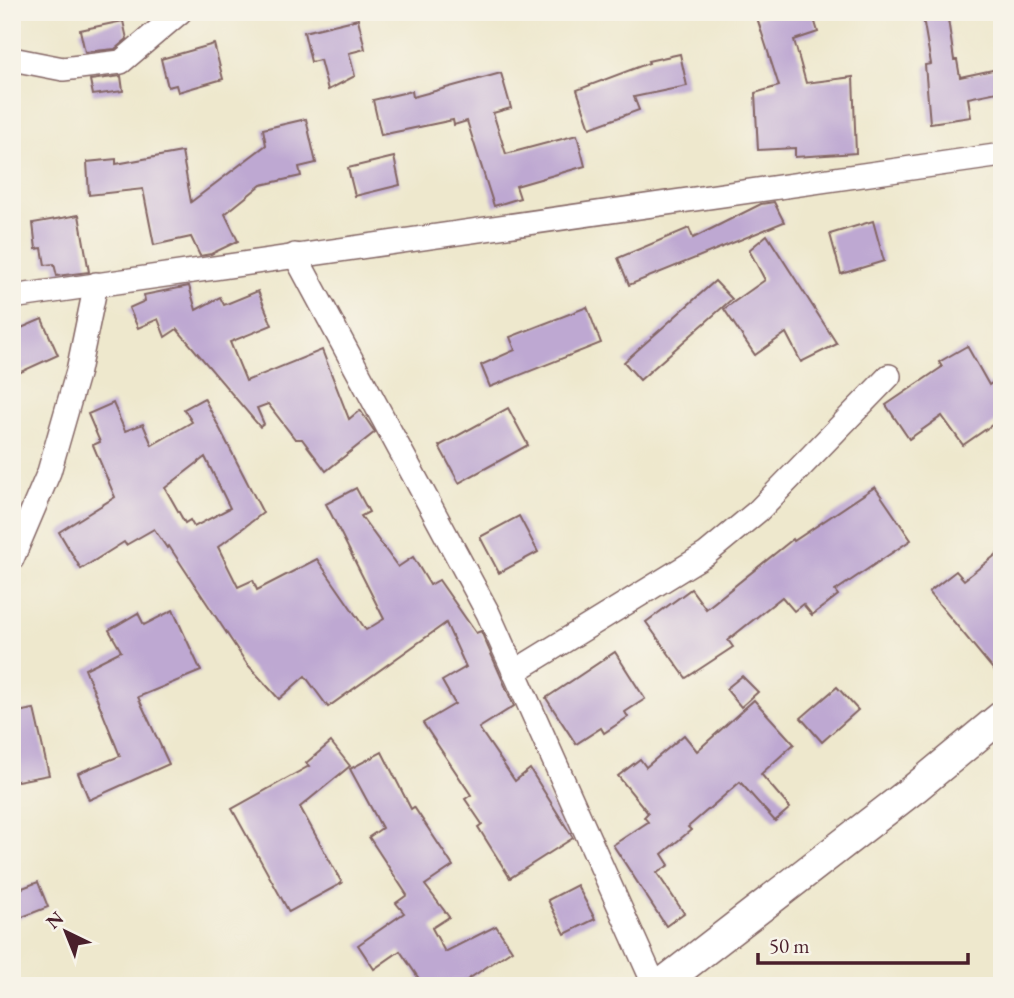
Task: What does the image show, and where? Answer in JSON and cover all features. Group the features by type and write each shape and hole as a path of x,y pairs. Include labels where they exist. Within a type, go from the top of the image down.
{"street":[{"path":"12,59 63,69 121,62 159,20 180,12"},
{"path":"12,296 1002,156"},
{"path":"295,256 488,612 514,672 668,982 915,788 1002,716"},
{"path":"12,559 49,472 78,371 96,284"},
{"path":"514,672 706,554 758,511 889,376"}],"building":[{"path":"775,12 812,12 818,32 794,40 806,83 853,77 856,153 795,157 795,148 758,150 755,93 779,86 757,18"},
{"path":"922,12 947,12 954,60 957,60 960,77 1002,68 1002,91 968,98 971,117 930,123 925,65 931,64"},
{"path":"358,19 365,49 349,53 355,76 328,90 320,60 311,62 304,32"},
{"path":"123,21 127,39 115,49 85,52 80,30"},
{"path":"214,44 223,79 178,92 176,85 168,87 161,59"},
{"path":"680,54 687,86 634,97 639,110 590,128 577,90 649,63 648,61"},
{"path":"501,73 511,108 493,113 506,154 577,135 585,166 516,186 520,198 494,206 467,121 454,125 453,120 381,135 373,100 412,91 413,97"},
{"path":"121,76 123,91 93,95 90,80"},
{"path":"306,119 316,163 299,167 301,176 261,185 225,214 238,241 211,254 200,256 191,237 154,245 143,189 89,195 87,162 116,159 116,164 182,152 191,202 266,145 263,129"},
{"path":"394,157 400,185 355,196 348,168"},
{"path":"774,202 784,222 629,285 618,258 689,228 693,238 761,204"},
{"path":"79,215 89,272 57,276 54,264 45,265 42,248 36,249 33,223"},
{"path":"873,221 884,261 841,274 830,234"},
{"path":"767,235 837,344 801,362 786,333 755,355 724,309 765,280 749,250"},
{"path":"715,281 732,299 640,380 624,362"},
{"path":"189,286 196,310 220,297 224,305 258,291 272,325 230,342 246,381 322,350 349,419 360,410 375,432 326,471 302,439 295,439 268,404 257,408 264,424 260,427 177,329 165,337 158,319 138,328 129,308 145,301 144,295"},
{"path":"587,307 601,343 490,387 481,365 515,350 510,337"},
{"path":"42,319 58,355 12,376 12,332"},
{"path":"967,346 989,385 1002,376 1002,418 963,445 942,416 909,439 886,405 942,367 939,362"},
{"path":"204,398 263,513 218,547 238,587 253,580 257,590 317,559 366,630 384,619 326,504 356,488 369,512 361,516 398,567 413,557 430,585 439,580 476,633 481,631 514,706 479,728 515,781 530,769 573,838 510,878 478,827 482,824 465,799 471,795 423,723 455,704 442,681 466,667 446,623 328,707 305,676 279,699 247,664 169,546 167,548 154,529 126,545 124,542 81,569 59,532 115,497 93,445 100,442 88,414 113,403 125,431 143,424 152,445 192,422 184,409","holes":["205,457 230,508 194,527 190,520 185,523 165,488"]},
{"path":"508,408 528,445 459,483 439,446"},
{"path":"875,487 911,540 835,591 838,595 812,615 803,604 794,611 782,597 728,640 733,647 686,678 646,622 691,589 706,609 793,539 794,541"},
{"path":"519,516 538,552 499,573 480,537"},
{"path":"1002,550 1002,680 929,592 956,571 964,580"},
{"path":"173,610 201,671 138,697 169,764 89,800 78,773 120,756 85,669 121,651 109,630 138,613 144,625"},
{"path":"615,652 645,699 625,712 628,717 604,733 601,728 576,744 546,698"},
{"path":"742,676 758,692 741,707 726,689"},
{"path":"837,687 858,710 822,742 801,718"},
{"path":"754,700 794,744 761,774 790,808 775,821 740,782 688,827 691,830 662,854 669,865 657,873 684,913 666,926 613,845 648,822 644,817 648,813 618,776 640,759 646,767 684,735 697,751"},
{"path":"34,709 49,775 12,782 12,713"},
{"path":"331,742 350,766 300,807 342,883 289,912 232,809 309,766 306,763"},
{"path":"382,752 411,809 414,807 453,866 425,885 449,917 432,928 445,952 496,926 512,950 458,986 424,986 400,951 374,969 358,945 404,913 396,903 407,895 369,837 382,828 350,769"},
{"path":"38,882 48,907 12,921 12,892"},
{"path":"577,885 595,919 565,934 548,900"}]}
